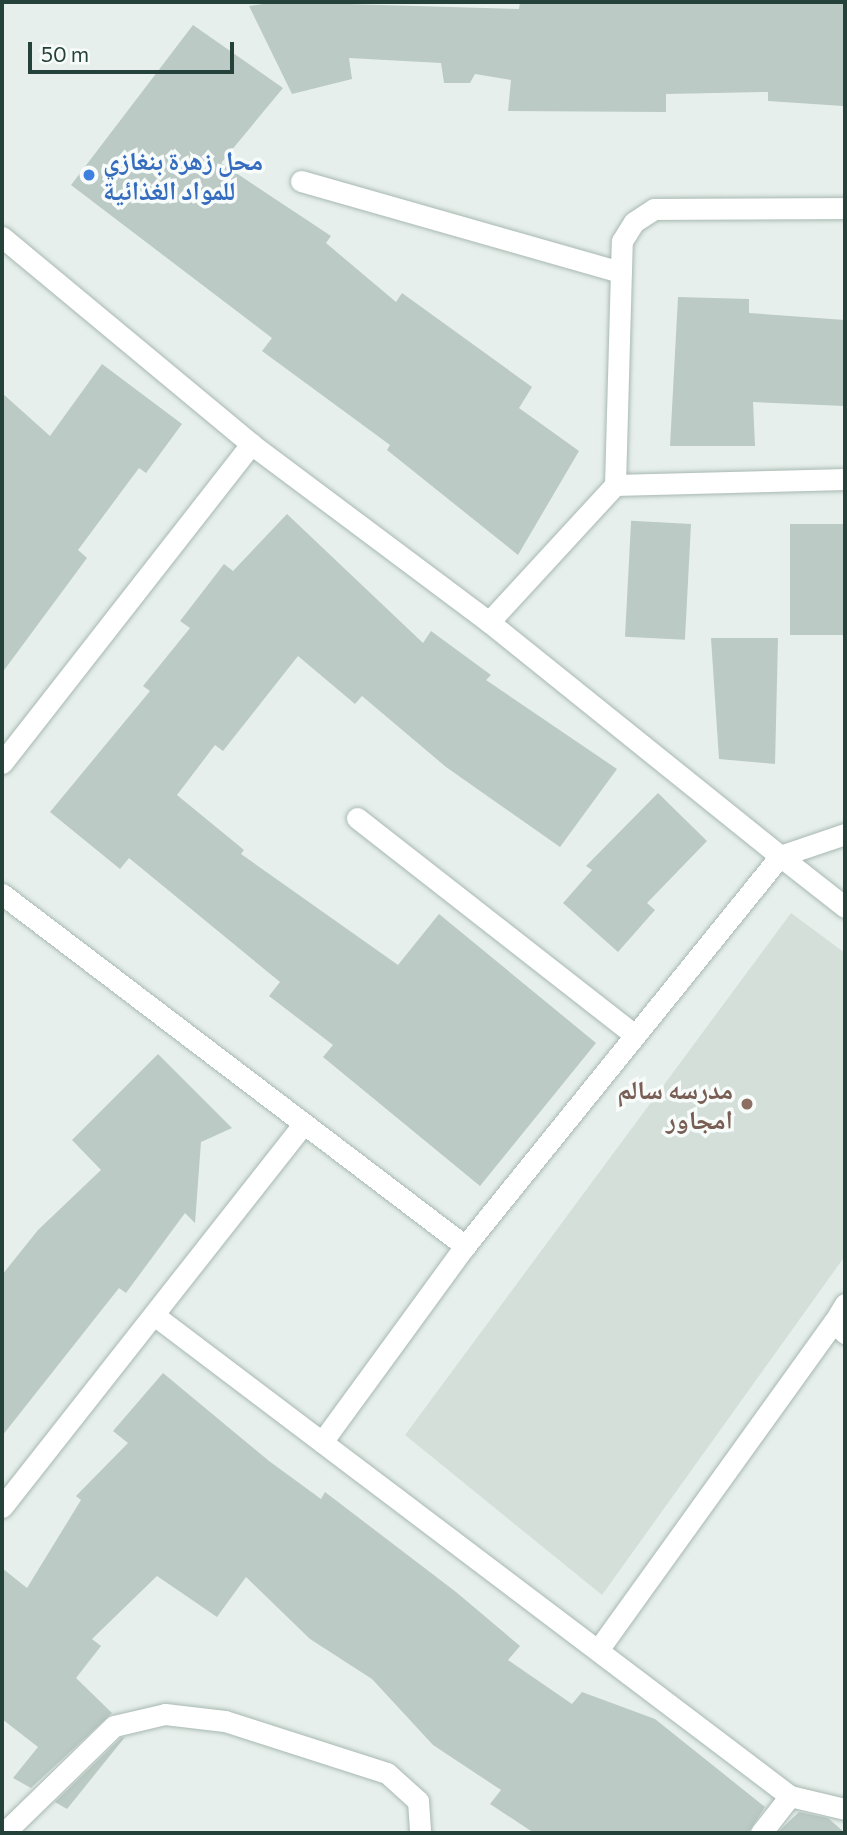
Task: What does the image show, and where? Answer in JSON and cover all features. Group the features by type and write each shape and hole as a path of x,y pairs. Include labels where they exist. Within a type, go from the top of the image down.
{"street":[{"path":"301,181 620,272"},
{"path":"489,622 615,485 622,242 634,222 654,209 845,208"},
{"path":"2,237 251,444 489,622 845,907"},
{"path":"2,763 251,444"},
{"path":"615,485 845,480"},
{"path":"357,818 632,1034"},
{"path":"322,1442 466,1246 632,1034 780,856 845,834"},
{"path":"2,894 466,1246"},
{"path":"2,1507 303,1124"},
{"path":"598,1650 839,1328 845,1304"},
{"path":"154,1315 790,1796 845,1809"},
{"path":"4,1833 114,1726 165,1714 225,1721 387,1773 418,1801 420,1833"},
{"path":"761,1833 790,1796"}],"shaded area":[{"name":"مدرسه سالم امجاور","path":"791,913 845,953 845,1256 602,1595 405,1435"}],"building":[{"path":"279,2 519,9 520,2 845,2 843,106 768,101 768,92 666,94 666,112 508,111 511,80 475,74 470,83 444,83 441,63 349,58 352,79 292,94 249,6"},
{"path":"193,25 283,88 221,163 331,236 326,243 396,302 402,293 532,387 519,408 579,451 518,555 387,450 390,445 262,351 272,338 71,185"},
{"path":"678,297 749,299 749,313 845,320 845,406 753,402 755,446 670,446"},
{"path":"102,364 182,424 146,473 139,468 78,550 87,558 2,673 2,393 50,436"},
{"path":"287,514 423,643 431,631 491,675 486,680 617,769 560,847 446,767 362,696 355,704 298,656 223,751 215,745 177,795 244,850 241,854 398,965 439,914 596,1043 480,1186 323,1057 333,1045 269,996 280,982 129,858 120,869 50,812 150,691 143,686 190,628 180,621 224,564 233,571"},
{"path":"631,521 691,524 685,640 625,637"},
{"path":"790,524 845,524 845,635 790,635"},
{"path":"711,638 778,638 775,764 719,759"},
{"path":"658,793 707,841 647,903 655,910 618,952 563,903 592,870 586,866"},
{"path":"158,1054 232,1128 201,1142 195,1223 185,1213 126,1293 119,1288 2,1436 2,1275 38,1230 101,1170 72,1140"},
{"path":"163,1373 269,1461 321,1499 325,1492 456,1592 520,1646 508,1660 572,1704 582,1692 655,1719 765,1807 748,1833 534,1833 490,1804 501,1790 433,1745 372,1679 310,1639 246,1577 217,1617 157,1576 92,1639 101,1646 76,1678 112,1713 31,1788 13,1778 38,1747 2,1719 2,1568 27,1588 81,1500 76,1496 128,1443 113,1431"},
{"path":"125,1737 67,1809 55,1802 121,1738"},
{"path":"799,1812 828,1818 845,1833 777,1833"}],"place":[{"name":"محل زهرة بنغازي للمواد الغذائية","path":"89,175"},
{"name":"مدرسه سالم امجاور","path":"747,1104"}]}
